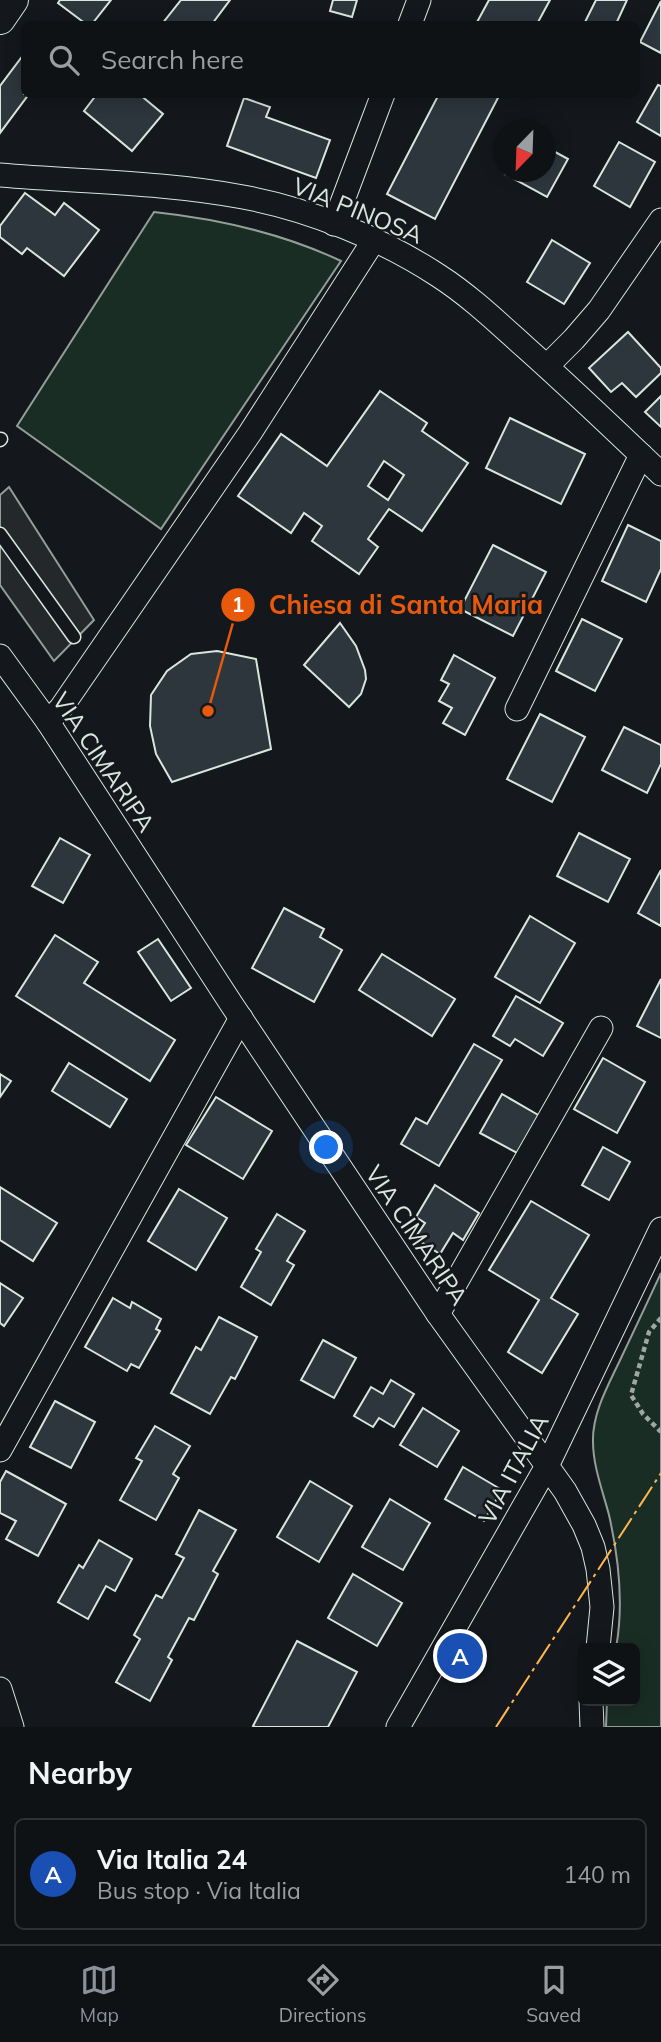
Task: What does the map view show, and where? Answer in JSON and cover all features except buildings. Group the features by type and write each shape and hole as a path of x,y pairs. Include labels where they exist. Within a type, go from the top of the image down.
{"street":[{"path":"0,19 13,0"},
{"path":"411,21 419,0"},
{"path":"334,224 381,98"},
{"name":"VIA PINOSA","path":"0,175 203,190 261,200 374,240 413,260 463,292 547,366 661,474"},
{"path":"547,366 599,310 661,220"},
{"path":"48,722 61,708 250,433 374,240"},
{"path":"517,709 641,455"},
{"name":"VIA CIMARIPA","path":"0,656 48,722 438,1314 578,1513 595,1556 601,1595 599,1643"},
{"path":"0,1450 241,1018"},
{"path":"438,1314 601,1028"},
{"name":"VIA ITALIA","path":"398,1727 547,1466 661,1229"},
{"path":"0,1689 12,1727"},
{"path":"591,1706 592,1727"}],"lane":[{"path":"0,534 74,636"}],"path":[{"path":"661,1318 649,1332 631,1395 643,1414 661,1432"}],"green space":[{"path":"154,212 202,219 273,235 341,261 161,529 17,426"},
{"path":"661,1273 661,1727 606,1727 607,1706 640,1706 640,1643 617,1643 620,1615 618,1565 593,1442 595,1420"}],"shaded area":[{"path":"9,487 94,620 54,661 0,585 0,495"}],"power":[{"path":"496,1727 661,1473"}],"place":[{"name":"Chiesa di Santa Maria","path":"208,711"},
{"name":"Via Italia 24","path":"460,1656"}]}
